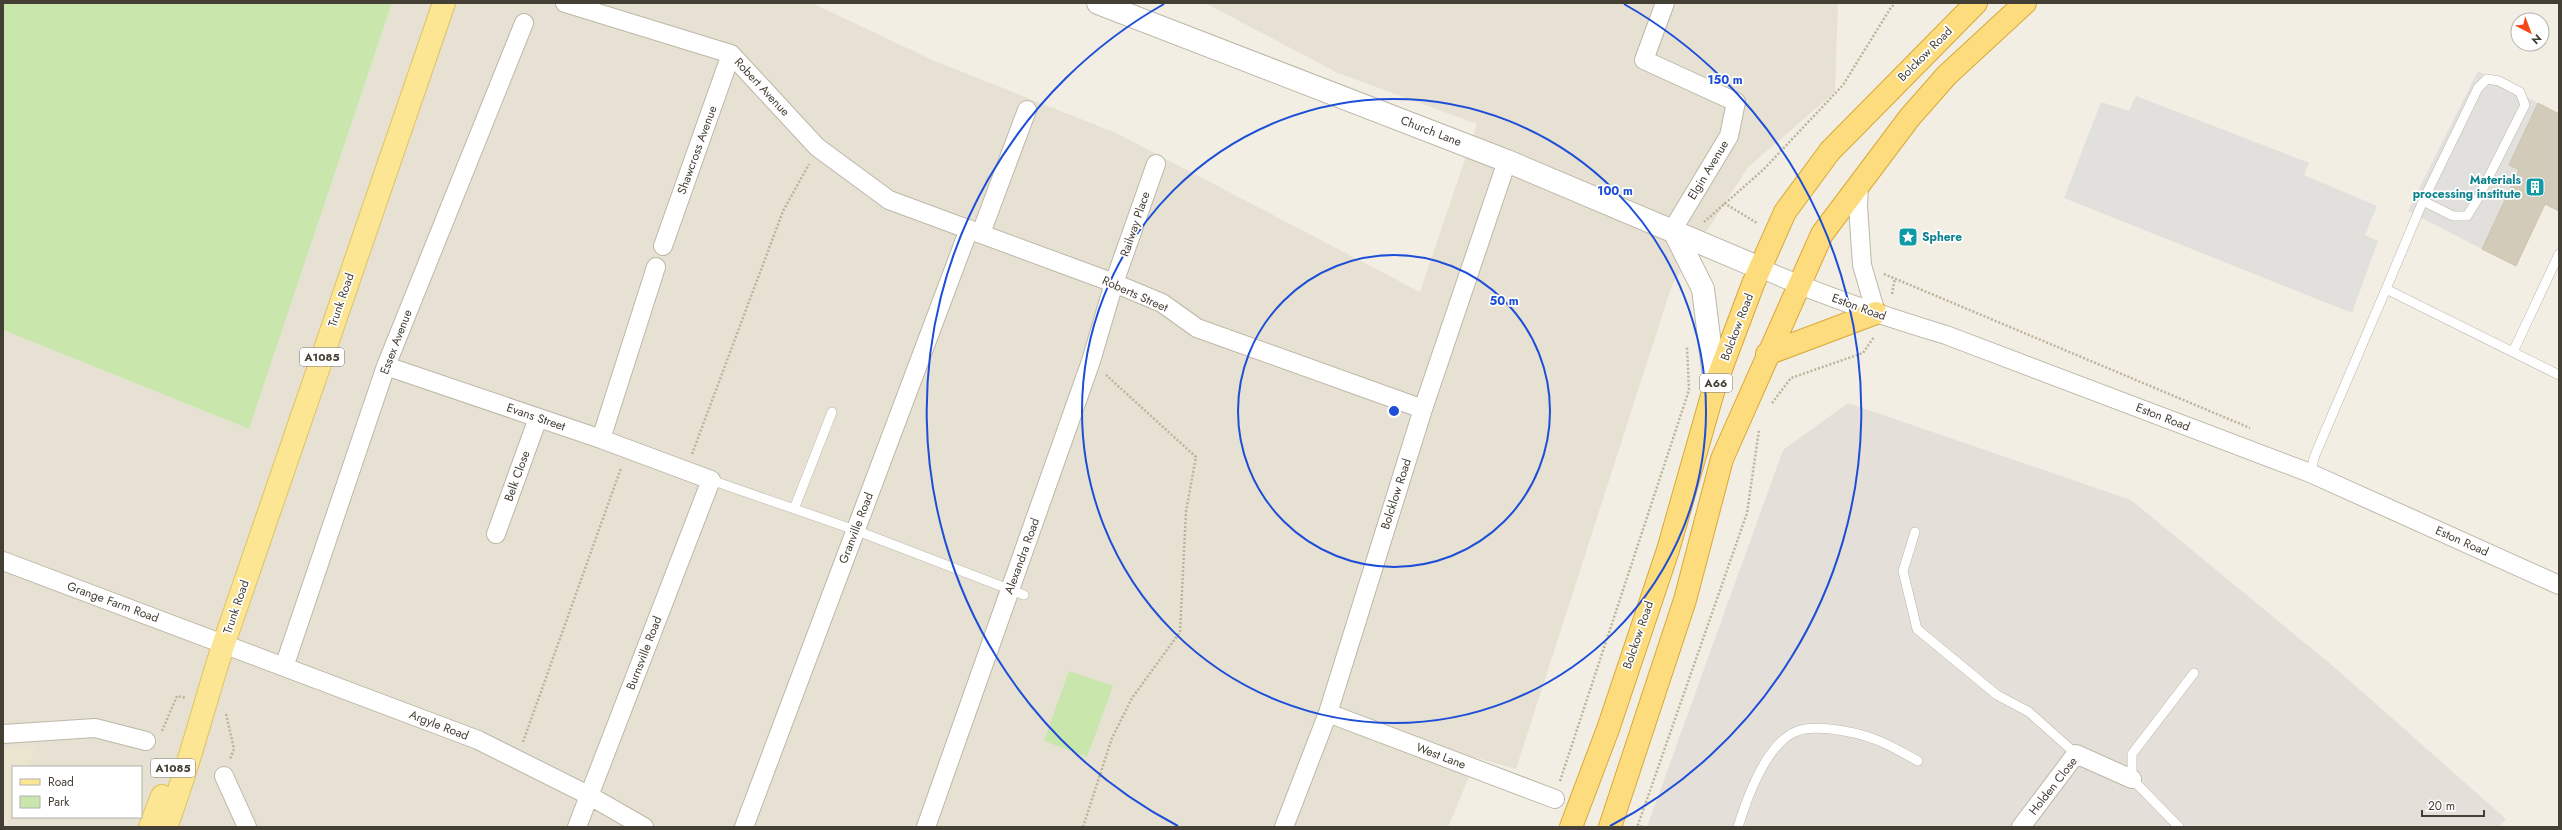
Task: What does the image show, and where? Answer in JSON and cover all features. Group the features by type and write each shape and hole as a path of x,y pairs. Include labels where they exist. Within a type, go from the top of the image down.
{"highway":[{"name":"Bolckow Road","path":"1571,827 1608,729 1668,550 1713,392 1760,268 1785,212 1830,151 1976,3"},
{"name":"A66","path":"1610,827 1685,600 1722,459 1742,410 1822,234 1910,117 1947,75 2025,3"},
{"path":"1768,354 1882,315"}],"main road":[{"name":"Trunk Road","path":"201,712 444,3"},
{"name":"A1085","path":"150,827 168,777 201,712"},
{"name":"A1085","path":"166,827 184,780 201,712"}],"street":[{"name":"Robert Avenue","path":"565,3 731,54 818,147 889,200"},
{"name":"Church Lane","path":"1098,3 1507,161 1673,229 1760,268"},
{"name":"Elgin Avenue","path":"1665,3 1644,60 1736,102 1729,136 1673,229"},
{"name":"Essex Avenue","path":"284,667 386,366 524,23"},
{"name":"Shawcross Avenue","path":"663,246 731,54"},
{"name":"Granville Road","path":"744,827 855,530 975,231 1026,110"},
{"name":"Bolcklow Road","path":"1284,827 1328,713 1423,409 1507,161"},
{"name":"Railway Place","path":"1114,284 1156,164"},
{"path":"1859,185 1858,206 1862,265 1882,315"},
{"name":"Roberts Street","path":"889,200 1114,284 1162,304 1197,328 1423,409"},
{"path":"1673,229 1703,289 1713,392"},
{"path":"601,439 656,267"},
{"name":"Eston Road","path":"1760,268 1798,285 1882,315 1946,335 2310,473 2559,585"},
{"name":"Alexandra Road","path":"926,827 1017,592 1114,284"},
{"name":"Evans Street","path":"386,366 601,439 711,480"},
{"name":"Belk Close","path":"496,534 538,418"},
{"name":"Burnsville Road","path":"577,827 711,480"},
{"name":"Grange Farm Road","path":"3,561 224,643"},
{"name":"Argyle Road","path":"224,643 478,740 590,796 644,827"},
{"name":"West Lane","path":"1328,713 1554,799"},
{"path":"3,734 95,728 146,741"},
{"name":"Holden Close","path":"2021,827 2076,754 2132,780"},
{"path":"224,776 247,827"}],"lane":[{"path":"2310,473 2315,455 2423,201 2478,88 2487,79 2499,81 2520,92 2525,105 2478,200 2467,216 2453,216 2423,201"},
{"path":"2513,352 2559,254"},
{"path":"2386,289 2559,375"},
{"path":"794,509 832,412"},
{"path":"711,480 855,530 1017,592"},
{"path":"1915,532 1903,572 1917,629 1997,695 2029,712 2076,754"},
{"path":"2178,827 2132,780 2132,754 2194,673"},
{"path":"1738,827 1748,796 1776,746 1796,731 1823,728 1874,739 1918,761"}],"path":[{"path":"686,470 783,211 818,147"},
{"path":"1724,203 1775,234"},
{"path":"1862,265 2256,430"},
{"path":"1770,406 1791,378 1863,353 1882,315 1895,278"},
{"path":"1083,827 1112,738 1132,698 1180,632 1186,511 1196,457 1091,361"},
{"path":"1689,390 1713,392"},
{"path":"1642,827 1637,826 1747,513 1762,416 1742,410"},
{"path":"517,759 628,449"}],"shaded area":[{"path":"392,3 812,3 930,59 1116,133 1420,292 1477,124 1338,73 1205,3 1838,3 1835,92 1748,167 1672,285 1516,769 1477,758 1448,827 3,827 3,330 249,429"},
{"path":"2478,71 2538,103 2509,165 2519,170 2482,249 2408,211"},
{"path":"2136,96 2309,163 2304,175 2377,206 2365,235 2378,241 2352,313 2064,198 2101,102 2129,111"},
{"path":"1848,403 2131,500 2333,666 2506,819 2499,827 1647,827 1783,450"},
{"path":"36,747 29,766 12,766 12,812 6,827 3,827 3,748"}],"green space":[{"path":"3,3 392,3 249,429 3,330"},
{"path":"1069,671 1113,686 1087,757 1044,741"}],"building":[{"name":"Materials processing institute","path":"2538,103 2559,114 2559,211 2545,204 2516,266 2482,249 2519,170 2509,165"}],"place":[{"name":"Materials processing institute","path":"2535,187"},
{"name":"Sphere","path":"1908,237"}]}
